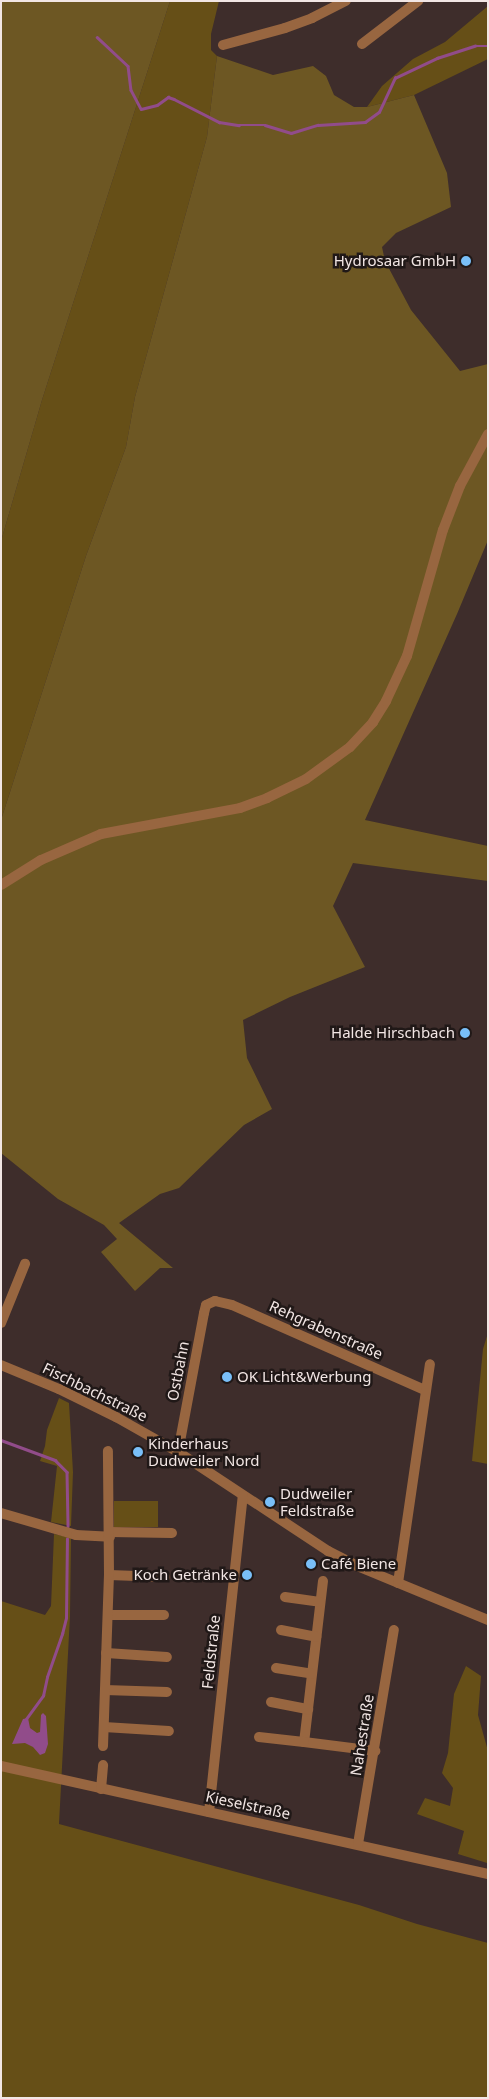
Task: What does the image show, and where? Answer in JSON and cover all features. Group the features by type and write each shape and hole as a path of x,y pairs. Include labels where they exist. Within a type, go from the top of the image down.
{"street":[{"path":"223,44 285,28 312,18 346,1"},
{"path":"362,44 418,1"},
{"path":"1,886 41,860 101,834 240,808 267,798 306,779 350,748 373,722 386,701 407,656 443,530 460,486 488,434"},
{"path":"1,1323 25,1264"},
{"name":"Rehgrabenstraße","path":"215,1301 232,1305 425,1390"},
{"name":"Ostbahn","path":"178,1452 204,1313 206,1305 215,1301"},
{"path":"398,1583 430,1364"},
{"name":"Fischbachstraße","path":"1,1365 59,1389 116,1417 178,1452 328,1551 398,1583 488,1620"},
{"path":"102,1746 110,1534 108,1451"},
{"name":"Feldstraße","path":"209,1812 243,1496"},
{"path":"1,1513 76,1535 172,1533"},
{"path":"109,1575 165,1577"},
{"path":"304,1742 323,1581"},
{"path":"286,1597 320,1602"},
{"path":"108,1615 164,1615"},
{"path":"281,1630 316,1636"},
{"name":"Nahestraße","path":"358,1844 394,1630"},
{"path":"106,1653 167,1657"},
{"path":"276,1668 312,1674"},
{"path":"105,1690 167,1692"},
{"path":"271,1702 308,1709"},
{"path":"104,1727 169,1731"},
{"path":"259,1737 375,1751"},
{"path":"101,1789 103,1765"},
{"name":"Kieselstraße","path":"1,1766 358,1844 463,1870 488,1874"}],"shaded area":[{"path":"1,1 170,1 42,400 1,541"},
{"path":"170,1 219,1 211,34 211,50 217,56 207,137 135,397 126,447 86,556 1,820 1,541 42,400"},
{"path":"488,6 488,59 414,95 367,107 382,86 413,59 445,42"},
{"path":"217,56 273,75 313,66 326,76 334,95 354,107 367,107 414,95 447,173 451,207 396,233 382,247 385,261 411,310 460,371 488,364 488,540 365,820 488,846 488,881 353,863 333,906 365,967 290,997 243,1020 247,1058 272,1109 244,1125 179,1188 160,1194 119,1223 173,1268 160,1268 135,1291 101,1252 117,1239 104,1225 58,1199 1,1153 1,820 86,556 126,447 135,397 207,137"},
{"path":"488,1333 488,1464 472,1461 483,1349"},
{"path":"59,1398 69,1403 73,1472 71,1526 51,1522 57,1466 40,1461 45,1446 47,1430"},
{"path":"114,1501 158,1501 158,1527 114,1527"},
{"path":"54,1534 71,1538 70,1616 59,1824 359,1905 417,1924 488,1943 488,2098 1,2098 1,1601 45,1615 51,1606"},
{"path":"466,1666 481,1676 478,1715 488,1751 487,1863 458,1854 464,1831 417,1814 425,1798 450,1806 453,1788 442,1773 448,1753 454,1694"},
{"path":"43,1713 46,1716 48,1744 45,1753 40,1755 33,1747 25,1743 12,1744 23,1719 28,1718 30,1728 37,1733 40,1732 41,1715"}],"waterway":[{"path":"97,37 128,66 131,90 141,109 157,105 168,97 174,99"},
{"path":"174,99 219,122 239,125 265,125 291,133 318,125 365,122 379,112 395,78 437,58 475,46 488,46"},
{"path":"1,1440 55,1460 67,1472 68,1526"},
{"path":"26,1719 43,1696 47,1677 66,1618 67,1539"}],"place":[{"name":"Hydrosaar GmbH","path":"466,261"},
{"name":"Halde Hirschbach","path":"465,1033"},
{"name":"OK Licht&Werbung","path":"227,1377"},
{"name":"Kinderhaus Dudweiler Nord","path":"138,1452"},
{"name":"Dudweiler Feldstraße","path":"270,1502"},
{"name":"Café Biene","path":"311,1564"},
{"name":"Koch Getränke","path":"247,1575"}]}
